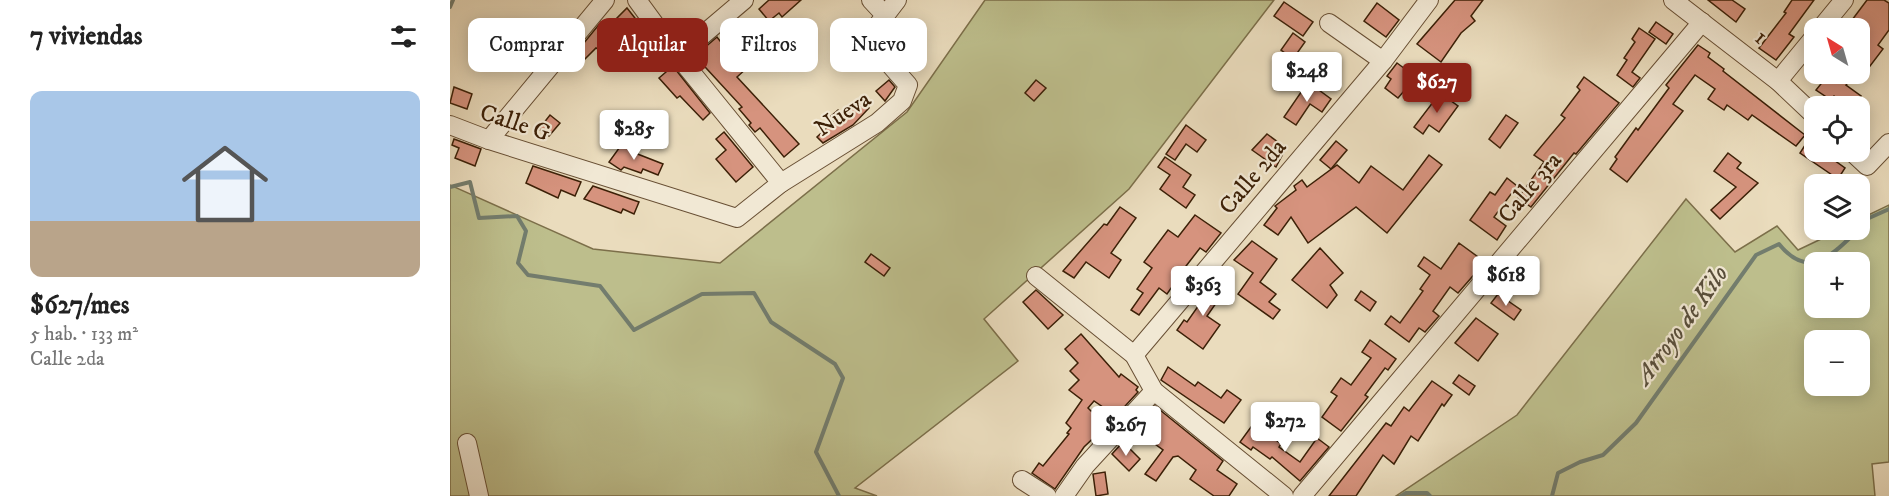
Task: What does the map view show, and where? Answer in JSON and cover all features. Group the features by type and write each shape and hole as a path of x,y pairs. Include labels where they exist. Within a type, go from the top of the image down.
{"street":[{"path":"489,140 605,0"},
{"path":"637,0 650,18"},
{"path":"708,31 744,0"},
{"path":"871,0 885,15"},
{"name":"Nueva","path":"737,218 780,183 877,123 902,101 908,85 872,44 871,34 897,0"},
{"name":"Calle 2da","path":"1134,355 1383,61 1429,0"},
{"name":"1","path":"1673,0 1778,81 1804,106"},
{"path":"1829,18 1844,0"},
{"name":"Calle 3ra","path":"1302,496 1702,22"},
{"path":"1329,23 1383,61"},
{"path":"1778,81 1804,49"},
{"path":"691,72 780,183"},
{"name":"Calle G","path":"450,125 489,140 737,218"},
{"path":"1863,162 1867,166 1889,143"},
{"path":"1036,276 1134,355 1154,391 1284,496"},
{"path":"1064,496 1085,466 1154,391"},
{"path":"467,443 479,496"},
{"path":"1023,480 1047,496"}],"green space":[{"path":"985,0 1274,0 1129,189 984,319 1018,361 855,488 877,496 450,496 450,185 593,249 720,263 907,112"},
{"path":"1686,199 1735,252 1777,226 1798,250 1819,240 1870,240 1870,214 1889,205 1889,462 1872,464 1875,496 1396,496 1517,415"}],"building":[{"path":"769,0 801,0 782,17 779,13 773,18 766,18 759,9"},
{"path":"1455,0 1483,0 1471,16 1475,21 1461,33 1441,62 1417,44"},
{"path":"1708,0 1732,0 1745,9 1736,22"},
{"path":"1792,0 1814,0 1789,34 1794,37 1776,60 1759,48 1786,13 1784,12"},
{"path":"1867,0 1884,0 1889,3 1889,30 1878,45 1883,49 1870,66 1870,18 1854,18"},
{"path":"1284,2 1313,22 1303,36 1274,16"},
{"path":"1377,3 1399,20 1386,37 1364,21"},
{"path":"627,8 635,18 617,18"},
{"path":"1656,22 1673,34 1666,44 1649,32"},
{"path":"597,27 597,48 585,59 585,42"},
{"path":"1639,28 1655,39 1632,72 1640,78 1633,87 1617,75 1627,60 1624,58 1635,42 1632,39"},
{"path":"1293,33 1305,42 1293,59 1281,50"},
{"path":"717,37 720,41 720,72 743,72 737,77 799,144 784,157 760,128 755,132 749,125 751,123 739,109 742,107 708,70 708,45"},
{"path":"1698,45 1710,53 1708,57 1724,69 1723,71 1804,136 1796,146 1752,115 1748,120 1727,105 1724,110 1708,99 1715,89 1695,75 1673,104 1683,111 1627,182 1610,169 1617,159 1615,157 1636,128 1638,130 1669,88 1666,85"},
{"path":"1397,63 1416,77 1398,98 1385,88 1391,79 1387,76"},
{"path":"666,72 678,72 710,113 703,120 680,96 677,98 659,78"},
{"path":"1584,77 1619,103 1576,154 1574,153 1531,207 1518,198 1544,162 1534,155 1565,118 1561,115 1580,90 1577,87"},
{"path":"889,80 895,87 885,101 876,91"},
{"path":"1036,80 1046,88 1034,101 1025,93"},
{"path":"1308,82 1331,99 1322,112 1310,104 1296,125 1284,117"},
{"path":"1821,84 1847,84 1861,96 1825,96 1816,90"},
{"path":"454,87 472,94 467,109 450,103"},
{"path":"1440,93 1458,106 1439,132 1429,125 1423,134 1414,127"},
{"path":"861,98 869,108 853,125 823,143 817,137 834,121 830,117 838,110 842,115"},
{"path":"550,115 560,123 549,136 539,129"},
{"path":"1506,115 1518,123 1500,148 1489,139"},
{"path":"1186,125 1206,140 1197,152 1186,144 1175,160 1166,154"},
{"path":"724,132 753,167 736,182 716,159 726,150 716,139"},
{"path":"1267,134 1286,148 1276,167 1252,150"},
{"path":"454,139 481,149 475,166 455,158 459,148 452,145"},
{"path":"1336,141 1347,150 1331,169 1320,160"},
{"path":"622,144 635,153 663,164 658,175 643,169 641,173 624,167 621,170 609,162"},
{"path":"1728,153 1741,163 1737,168 1758,183 1720,219 1711,210 1736,187 1714,171"},
{"path":"1429,155 1442,165 1387,233 1356,207 1308,243 1291,217 1278,235 1264,225 1277,208 1275,206 1296,190 1294,186 1302,180 1307,187 1337,165 1359,183 1371,166 1403,190"},
{"path":"1165,157 1191,175 1183,187 1195,195 1186,208 1160,189 1170,175 1158,167"},
{"path":"1813,162 1837,162 1845,168 1841,174 1831,174"},
{"path":"533,166 581,182 575,196 561,190 558,198 526,183"},
{"path":"1507,178 1517,186 1494,217 1506,226 1497,240 1470,220 1490,192 1495,195"},
{"path":"593,186 639,202 634,214 623,209 621,213 584,199"},
{"path":"1120,207 1136,218 1111,253 1121,260 1109,278 1086,262 1074,278 1063,271 1104,224 1107,225"},
{"path":"1195,215 1221,233 1206,252 1200,248 1183,270 1188,274 1178,286 1174,284 1167,294 1159,288 1139,315 1131,310 1143,293 1137,289 1152,268 1144,262 1168,230 1178,237"},
{"path":"1252,241 1277,259 1260,282 1276,294 1269,302 1280,310 1273,319 1238,294 1253,273 1234,260"},
{"path":"1459,243 1485,262 1458,293 1450,287 1433,311 1439,316 1425,332 1419,328 1409,342 1385,324 1391,316 1400,323 1423,291 1420,289 1430,275 1418,266 1424,257 1441,269"},
{"path":"1320,248 1343,273 1330,285 1337,295 1327,308 1292,280"},
{"path":"871,254 890,268 884,276 865,262"},
{"path":"1214,280 1226,289 1207,316 1220,325 1203,349 1177,330 1184,320 1187,322 1199,305 1196,303"},
{"path":"1036,290 1063,315 1048,329 1023,302"},
{"path":"1361,291 1376,302 1370,311 1355,300"},
{"path":"1498,294 1521,310 1514,320 1491,303"},
{"path":"1476,318 1498,334 1478,361 1455,343"},
{"path":"1081,334 1119,377 1121,374 1138,387 1136,390 1138,392 1116,416 1094,401 1088,408 1106,426 1084,447 1055,489 1032,473 1039,463 1043,466 1069,434 1067,433 1071,428 1066,423 1082,400 1069,390 1079,380 1070,371 1078,363 1065,349"},
{"path":"1370,340 1396,359 1388,370 1385,368 1365,395 1368,397 1341,431 1322,417 1337,396 1331,392 1341,378 1351,385 1371,358 1362,352"},
{"path":"1168,367 1195,386 1198,382 1221,398 1227,390 1241,400 1224,423 1161,380"},
{"path":"1459,375 1475,386 1469,395 1453,383"},
{"path":"1432,381 1452,395 1444,406 1442,404 1418,441 1411,436 1394,464 1383,455 1356,496 1329,496 1386,423 1391,426 1404,407 1409,411"},
{"path":"1155,406 1223,461 1217,470 1237,484 1229,496 1214,496 1190,479 1196,470 1178,456 1173,457 1156,481 1145,474 1163,450 1144,436 1147,432 1138,425"},
{"path":"1251,427 1270,440 1272,437 1281,444 1279,447 1300,462 1317,438 1329,447 1300,481 1272,457 1270,459 1253,447 1251,450 1240,442"},
{"path":"1123,442 1140,459 1129,471 1112,454"},
{"path":"1105,472 1108,494 1096,496 1093,474"}],"waterway":[{"path":"450,7 453,0"},
{"name":"Arroyo de Kilo","path":"450,187 470,182 479,218 517,216 526,231 518,263 528,275 600,286 634,330 702,294 754,293 771,322 835,364 843,378 816,452 839,496"},
{"name":"Arroyo de Kilo","path":"1870,218 1889,209"},
{"name":"Arroyo de Kilo","path":"1552,496 1558,473 1580,462 1603,455 1636,423 1756,255 1779,244 1800,261 1810,262 1829,255 1847,240"},
{"name":"Arroyo de Kilo","path":"1401,496 1406,493 1427,493 1430,496"}]}
